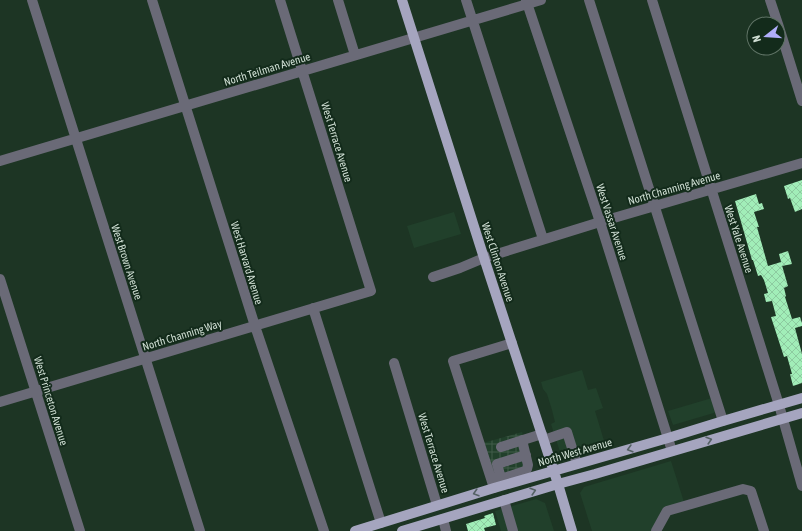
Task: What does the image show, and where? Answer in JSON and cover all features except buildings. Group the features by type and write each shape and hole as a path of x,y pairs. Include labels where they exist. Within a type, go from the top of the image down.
{"main road":[{"name":"West Clinton Avenue","path":"402,0 484,258 554,470 572,531"},
{"name":"North West Avenue","path":"355,531 500,484 577,464 802,398"},
{"path":"402,531 802,413"}],"street":[{"name":"West Brown Avenue","path":"32,0 200,531"},
{"name":"West Harvard Avenue","path":"152,0 255,326 324,531"},
{"name":"West Terrace Avenue","path":"280,0 371,291"},
{"path":"338,0 355,55"},
{"path":"466,0 543,240"},
{"name":"North Teilman Avenue","path":"0,161 473,20 527,2 540,0"},
{"path":"589,0 723,421"},
{"name":"West Yale Avenue","path":"652,0 779,405 802,486"},
{"path":"770,0 775,16"},
{"name":"West Vassar Avenue","path":"527,2 600,222 672,451"},
{"path":"786,50 802,101"},
{"name":"North Channing Avenue","path":"433,277 484,258 600,222 802,163"},
{"name":"West Princeton Avenue","path":"0,279 80,531"},
{"name":"North Channing Way","path":"0,402 371,291"},
{"path":"313,308 381,523"},
{"path":"500,484 453,361 512,343"},
{"name":"West Terrace Avenue","path":"394,363 437,505"},
{"path":"501,446 522,440 568,432 577,464"},
{"path":"500,484 527,469 528,465 522,440"},
{"path":"500,484 497,464 526,455"},
{"path":"656,531 667,511 743,489 751,491 764,531"},
{"path":"504,500 513,531"},
{"path":"443,519 446,531"}],"shaded area":[{"path":"454,212 461,234 414,248 407,226"},
{"path":"582,370 588,390 596,388 603,408 595,411 605,444 566,455 560,452 551,424 555,422 552,410 541,382"},
{"path":"712,398 717,412 673,425 668,411"},
{"path":"522,432 531,460 527,468 493,477 483,443"},
{"path":"671,461 684,502 652,531 592,531 580,493 584,487"},
{"path":"536,499 545,503 554,531 501,531 495,511"}]}
